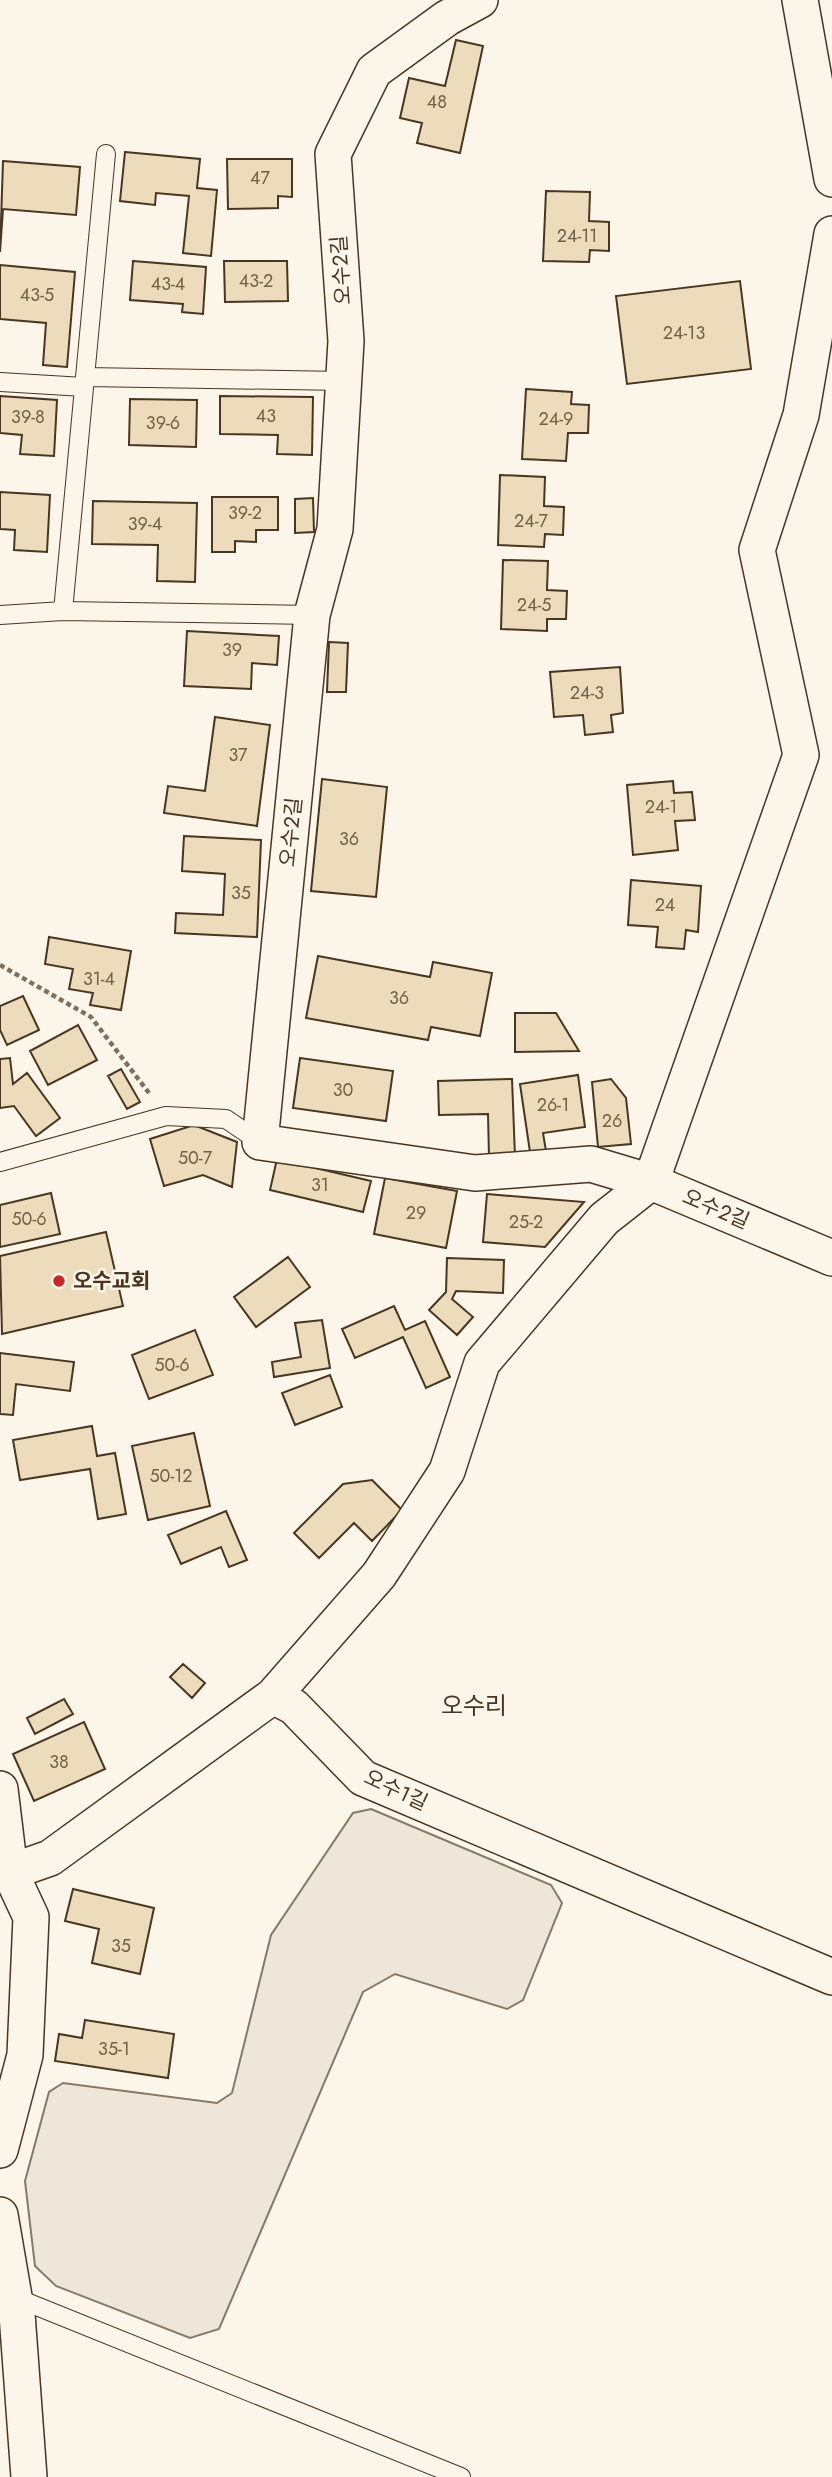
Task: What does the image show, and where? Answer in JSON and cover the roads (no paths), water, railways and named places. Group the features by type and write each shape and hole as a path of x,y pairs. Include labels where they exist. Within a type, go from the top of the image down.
{"street":[{"name":"오수2길","path":"480,0 447,18 374,71 333,154 346,341 335,529 312,615 260,1142 475,1173 591,1164 651,1182 832,1258"},
{"path":"800,0 832,179"},
{"path":"10,1872 50,1858 272,1696 379,1575 447,1471 482,1363 604,1219 651,1182 801,755 757,550 801,415 832,234"},
{"name":"오수1길","path":"272,1696 294,1707 363,1778 832,1977"},
{"path":"0,1789 10,1872 31,1917 25,2055 0,2150"},
{"path":"0,2215 14,2297 29,2477"}],"lane":[{"path":"63,611 106,154"},
{"path":"0,382 344,381"},
{"path":"0,615 63,611 312,615"},
{"path":"0,1162 166,1116 226,1119 260,1142"},
{"path":"14,2297 461,2477"}],"place":[{"name":"오수교회","path":"59,1281"}],"district":[{"name":"오수리","path":"474,1706"}]}
